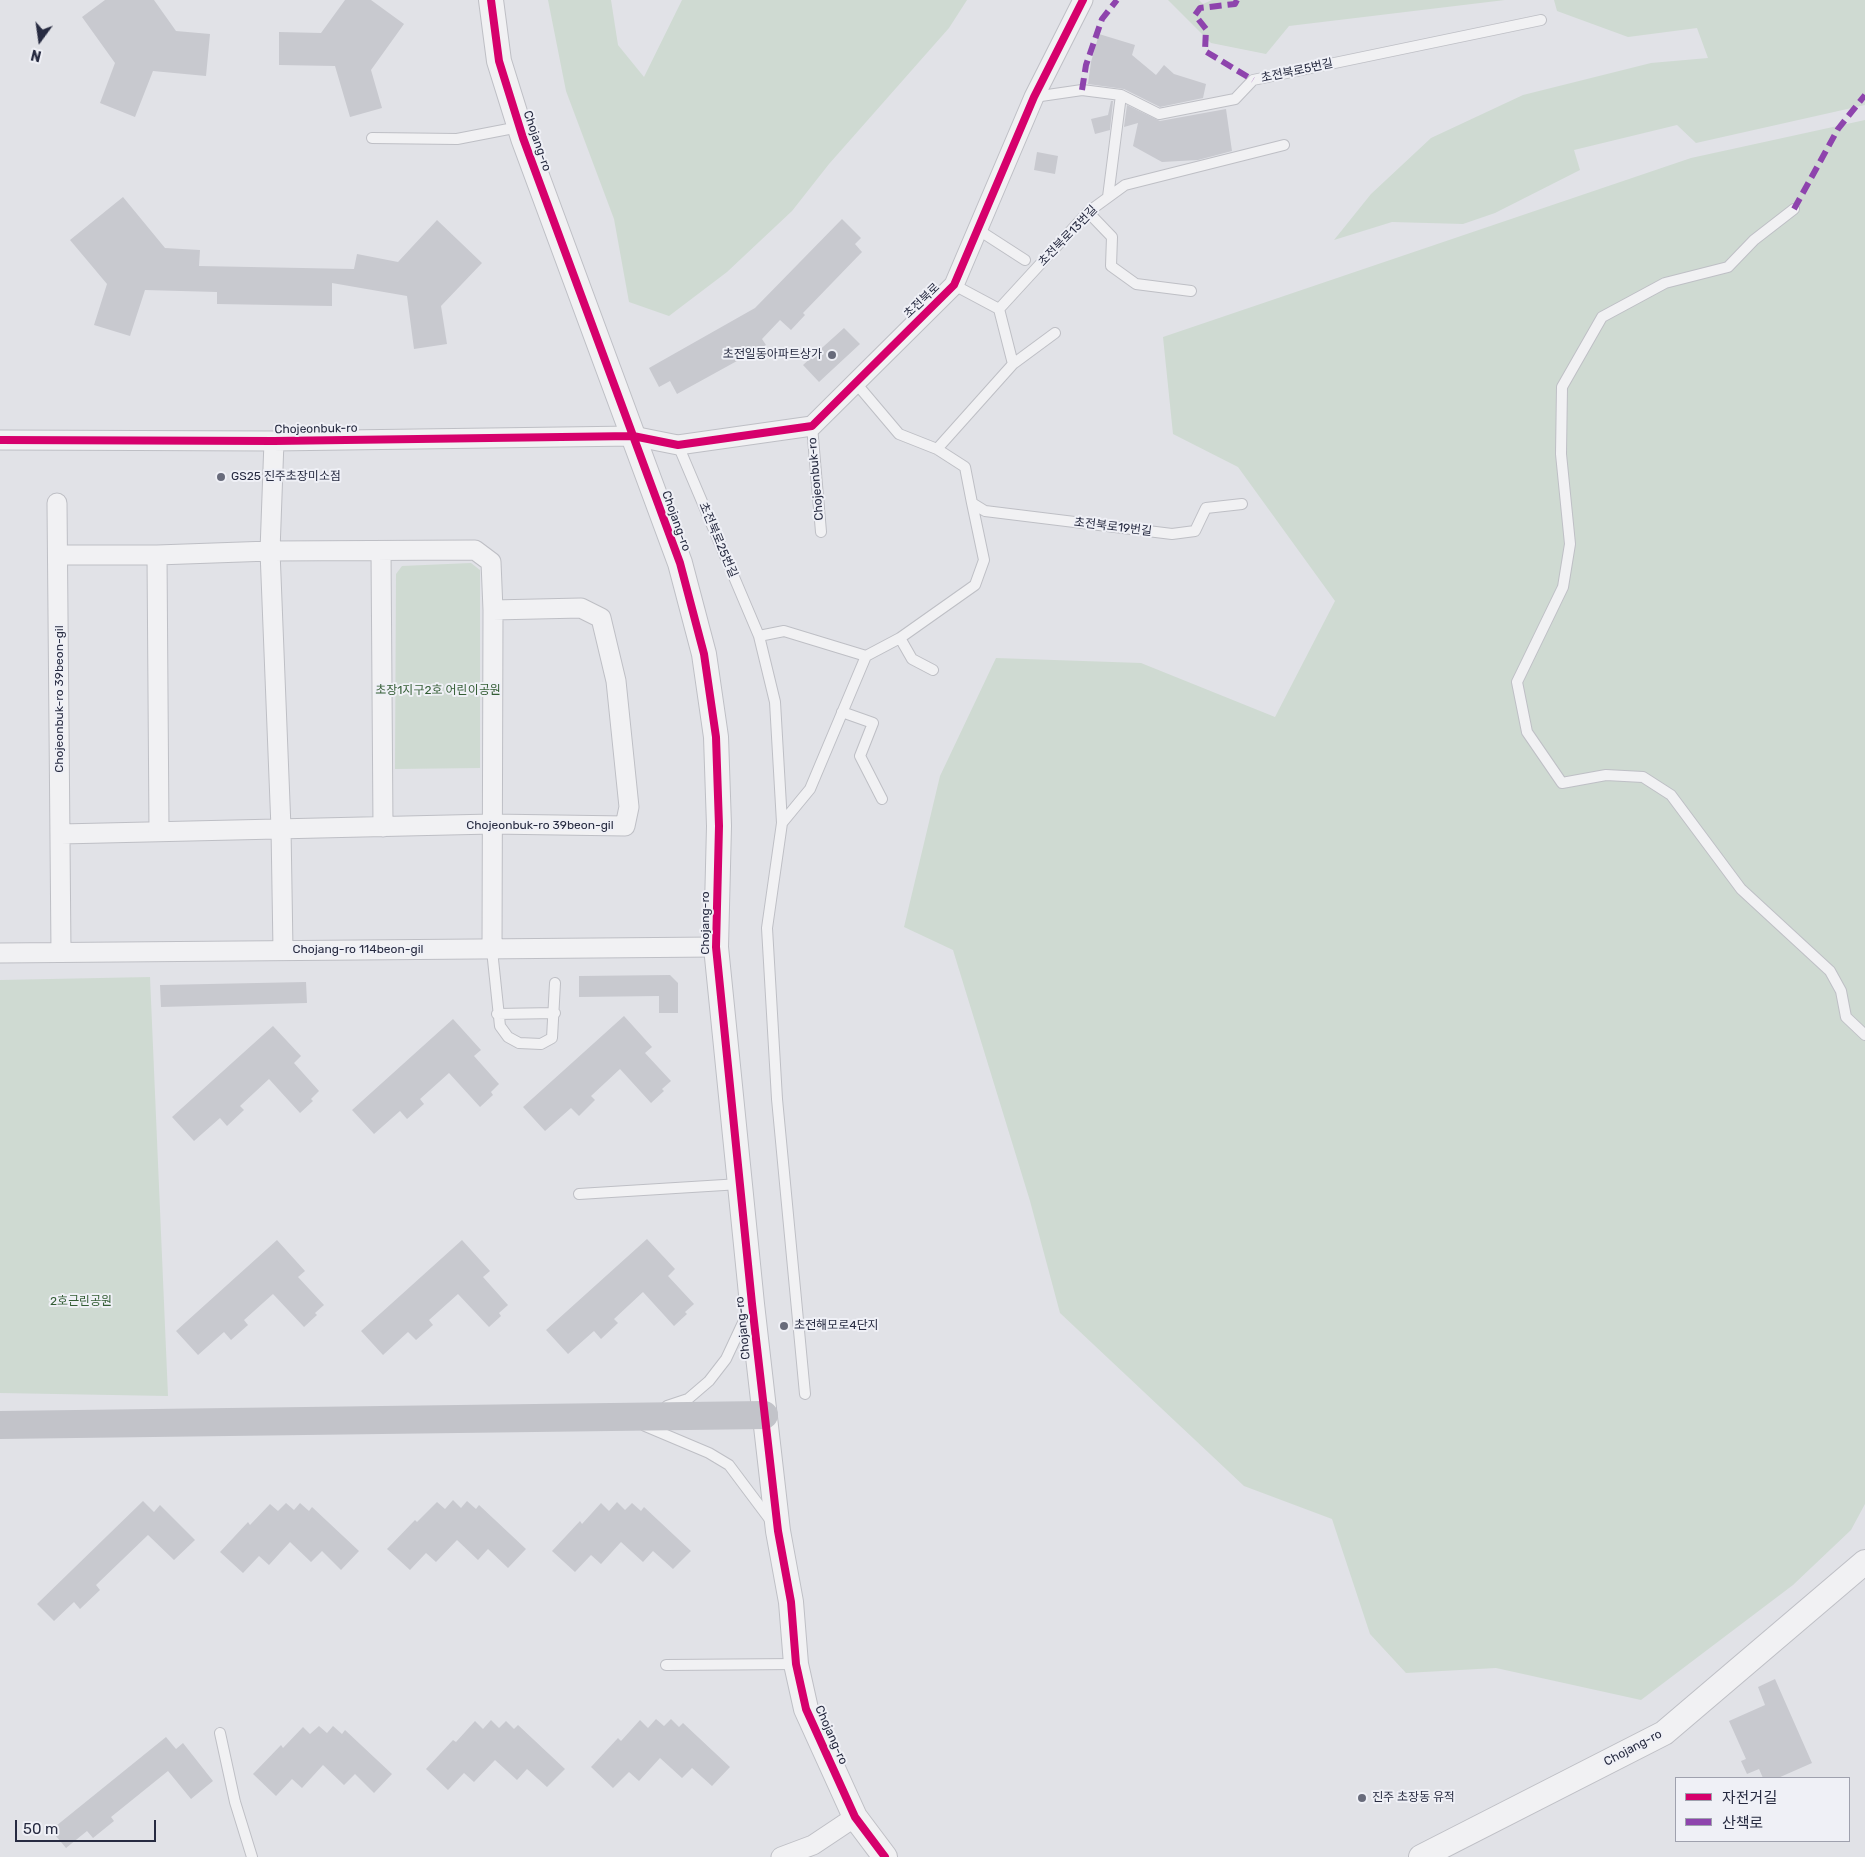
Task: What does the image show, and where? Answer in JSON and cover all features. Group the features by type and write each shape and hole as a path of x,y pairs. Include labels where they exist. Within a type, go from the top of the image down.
{"main road":[{"path":"0,1425 764,1415"}],"street":[{"name":"Chojang-ro","path":"491,0 499,61 519,127 680,563 704,654 716,737 719,826 716,947 764,1415 778,1531 790,1602 796,1664 806,1709 855,1817 884,1857"},
{"name":"초전북로","path":"812,426 954,285 1034,97 1083,0"},
{"path":"633,436 678,445 812,426"},
{"name":"Chojeonbuk-ro","path":"0,440 274,441 633,436"},
{"path":"274,441 270,551 281,828 283,950"},
{"name":"Chojeonbuk-ro 39beon-gil","path":"57,503 61,834 159,830 492,824 625,826 629,807 616,681 601,618 581,608 493,610"},
{"path":"381,550 383,827"},
{"path":"59,555 475,550 491,562 493,610 492,950"},
{"path":"157,555 159,830"},
{"path":"61,834 61,952"},
{"name":"Chojang-ro 114beon-gil","path":"0,953 716,947"},
{"name":"Chojang-ro","path":"1422,1857 1664,1733 1865,1562"},
{"path":"781,1857 813,1845 855,1817"}],"lane":[{"name":"초전북로5번길","path":"1034,97 1082,90 1121,95 1159,114 1235,99 1253,80 1540,20"},
{"path":"1108,197 1121,95"},
{"path":"372,138 457,139 519,127"},
{"name":"초전북로13번길","path":"999,309 1088,212 1124,185 1284,145"},
{"path":"1794,209 1754,240 1728,268 1665,283 1602,317 1562,387 1561,454 1570,544 1563,587 1517,682 1527,732 1562,783 1606,775 1643,777 1671,795 1741,889 1830,971 1841,992 1846,1017 1865,1035"},
{"path":"1088,212 1112,237 1111,266 1136,284 1191,291"},
{"path":"977,229 1025,260"},
{"path":"954,285 999,309 1013,364"},
{"path":"937,449 1013,364 1055,333"},
{"path":"782,824 810,789 866,656 900,638 975,585 984,560 965,467 937,449 899,434 855,382"},
{"name":"Chojeonbuk-ro","path":"812,426 821,532"},
{"name":"초전북로25번길","path":"678,445 759,636 775,702 782,824 767,928 777,1098 805,1394"},
{"name":"초전북로19번길","path":"972,503 985,511 1172,534 1195,531 1206,508 1242,504"},
{"path":"759,636 784,631 866,656"},
{"path":"900,638 912,659 934,670"},
{"path":"842,712 873,723 860,756 882,799"},
{"path":"492,950 497,1014 500,1026 508,1037 519,1043 541,1044 552,1038 555,1013 555,984"},
{"path":"497,1014 555,1013"},
{"path":"579,1194 740,1184"},
{"path":"628,1418 688,1399 709,1381 726,1359 752,1304"},
{"path":"628,1418 709,1453 728,1465 778,1531"},
{"path":"666,1665 796,1664"},
{"path":"220,1733 235,1802 252,1857"}],"green space":[{"path":"548,0 611,0 618,45 644,77 682,0 967,0 949,28 829,164 792,211 727,272 669,316 629,302 614,219 566,91"},
{"path":"1168,0 1199,0 1203,4 1212,0 1505,0 1289,26 1266,54 1211,43"},
{"path":"1554,0 1865,0 1865,105 1696,143 1677,125 1574,150 1580,170 1495,213 1463,224 1392,222 1334,240 1371,194 1431,138 1523,95 1651,63 1708,58 1697,28 1628,37 1557,11"},
{"path":"1865,120 1865,1504 1851,1530 1793,1585 1641,1700 1496,1668 1406,1673 1370,1634 1332,1519 1244,1486 1060,1313 1030,1201 953,950 904,927 940,776 996,658 1141,663 1275,717 1335,601 1238,467 1173,434 1163,337 1691,158"},
{"name":"초장1지구2호 어린이공원","path":"471,563 480,570 480,768 395,769 396,574 402,566"},
{"name":"2호근린공원","path":"150,977 168,1396 0,1393 0,980"}],"building":[{"path":"105,0 154,0 176,31 210,34 206,76 153,71 135,117 100,103 115,63 82,17"},
{"path":"345,0 371,0 404,24 371,70 382,108 350,117 335,66 279,65 279,32 321,33"},
{"path":"1099,34 1135,45 1132,55 1156,75 1164,65 1174,74 1206,84 1203,98 1160,107 1124,89 1088,84 1091,62"},
{"path":"1111,101 1113,101 1110,130 1095,134 1091,119 1108,115"},
{"path":"1127,105 1160,121 1226,109 1232,151 1198,160 1162,162 1133,146 1138,123 1124,127"},
{"path":"1037,152 1058,156 1055,174 1034,170"},
{"path":"123,197 165,248 200,250 199,266 354,269 357,254 398,262 437,220 482,263 441,306 447,344 414,349 407,296 332,283 332,306 217,304 217,292 145,290 130,336 94,325 107,284 70,240"},
{"path":"842,219 861,238 855,244 862,252 803,313 805,315 791,330 780,320 762,339 766,345 677,394 670,381 659,387 649,368 755,308"},
{"name":"초전일동아파트상가","path":"844,328 860,344 819,382 803,365"},
{"path":"670,975 678,983 678,1013 659,1013 659,996 579,997 579,976"},
{"path":"306,982 307,1003 161,1007 160,985"},
{"path":"624,1016 652,1047 645,1053 671,1081 662,1089 664,1091 651,1103 620,1069 591,1096 595,1100 579,1116 571,1108 545,1131 523,1107"},
{"path":"453,1019 481,1050 474,1056 499,1084 491,1092 493,1095 480,1107 449,1073 420,1099 424,1104 407,1119 400,1111 374,1134 352,1110"},
{"path":"273,1026 301,1056 294,1063 319,1091 311,1099 313,1101 300,1113 269,1079 240,1106 244,1110 227,1126 220,1118 194,1141 172,1117"},
{"path":"647,1239 675,1269 668,1276 694,1304 685,1312 687,1314 674,1326 643,1292 614,1319 618,1323 601,1339 594,1331 568,1354 546,1330"},
{"path":"277,1240 305,1271 298,1277 324,1305 315,1313 317,1315 304,1327 273,1294 244,1320 248,1325 231,1340 224,1332 198,1355 176,1331"},
{"path":"462,1240 490,1271 483,1277 508,1305 499,1313 501,1316 489,1327 458,1294 429,1320 433,1325 416,1340 408,1332 383,1355 361,1331"},
{"path":"453,1500 461,1508 467,1501 476,1509 479,1505 526,1549 508,1568 488,1549 478,1560 457,1540 436,1562 426,1553 410,1570 387,1549 415,1520 417,1522 437,1502 445,1509"},
{"path":"143,1501 154,1512 160,1505 195,1540 174,1560 148,1535 96,1585 100,1590 80,1609 74,1602 54,1621 37,1604"},
{"path":"617,1502 625,1510 632,1503 641,1511 644,1507 691,1551 673,1569 653,1551 643,1562 621,1542 601,1564 591,1555 575,1572 552,1551 580,1521 582,1524 601,1503 609,1511"},
{"path":"286,1503 294,1510 300,1503 309,1511 312,1507 359,1551 341,1570 322,1551 311,1562 290,1542 269,1565 259,1556 243,1573 220,1552 248,1522 250,1525 270,1504 278,1511"},
{"path":"1775,1679 1812,1763 1780,1777 1763,1777 1759,1769 1747,1774 1741,1761 1746,1759 1729,1721 1765,1705 1758,1687"},
{"path":"656,1719 664,1726 671,1719 679,1727 683,1723 730,1767 712,1786 692,1768 682,1778 660,1758 639,1781 629,1772 613,1788 591,1767 618,1738 621,1741 640,1720 648,1728"},
{"path":"491,1720 499,1728 506,1721 514,1729 518,1725 565,1769 547,1787 527,1769 517,1780 495,1760 474,1782 464,1773 448,1790 426,1769 453,1740 456,1742 475,1721 483,1729"},
{"path":"319,1726 327,1733 333,1726 342,1734 345,1730 392,1774 374,1793 355,1774 344,1785 323,1765 302,1788 292,1779 276,1796 253,1774 281,1745 283,1748 303,1727 310,1734"},
{"path":"166,1737 176,1749 183,1743 213,1781 191,1799 168,1771 111,1817 114,1821 93,1838 87,1831 66,1848 51,1830"}],"marked path":[{"path":"1082,90 1086,65 1102,19 1117,0"},
{"path":"1237,0 1235,4 1200,8 1195,15 1206,29 1205,51 1253,80"},
{"path":"1794,209 1838,129 1865,95"}],"cycle path":[{"path":"491,0 499,61 523,138 680,563 704,654 716,737 719,826 716,947 752,1304 778,1531 791,1602 796,1664 806,1709 855,1817 885,1857"},
{"path":"0,440 274,441 633,436 678,445 812,426 954,285 1034,97 1083,0"}],"place":[{"name":"초전일동아파트상가","path":"832,355"},
{"name":"GS25 진주초장미소점","path":"221,477"},
{"name":"초전해모로4단지","path":"784,1326"},
{"name":"진주 초장동 유적","path":"1362,1798"}]}
